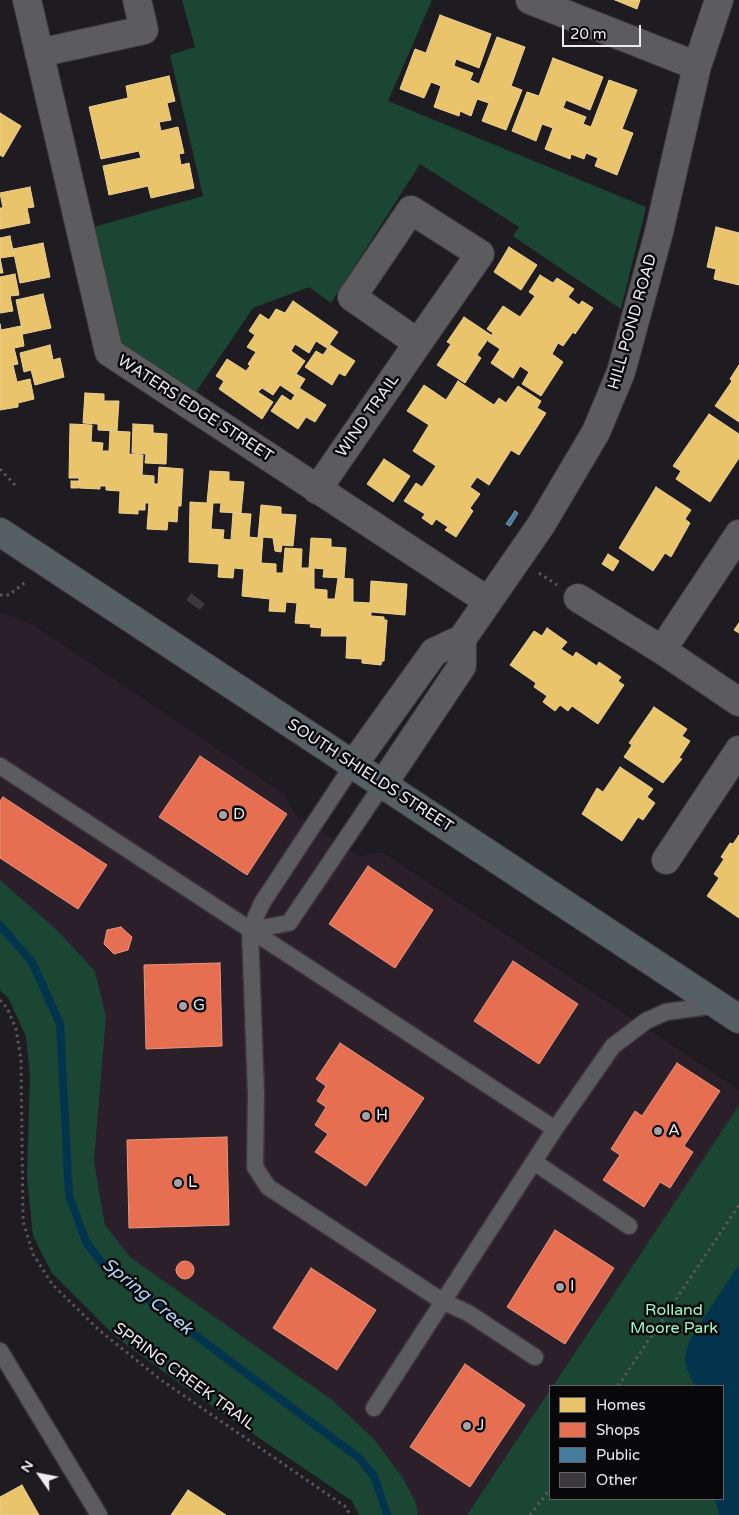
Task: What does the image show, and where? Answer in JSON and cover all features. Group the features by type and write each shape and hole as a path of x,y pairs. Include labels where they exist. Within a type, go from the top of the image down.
{"main road":[{"name":"SOUTH SHIELDS STREET","path":"0,532 728,1012"}],"street":[{"name":"WATERS EDGE STREET","path":"27,0 109,352 488,601"},
{"path":"39,52 144,30 137,0"},
{"path":"530,0 697,66"},
{"name":"HILL POND ROAD","path":"462,639 518,560 596,432 621,372 659,232 697,66 719,0"},
{"name":"WIND TRAIL","path":"318,490 480,254 411,210 352,297 418,343"},
{"path":"662,650 739,534"},
{"path":"578,598 662,650 739,702"},
{"path":"353,765 434,652 462,639 462,666 383,784"},
{"path":"666,860 739,750"}],"lane":[{"path":"353,765 262,903 250,930 256,1094 255,1167 268,1187 442,1301 468,1313 535,1357"},
{"path":"0,766 555,1129"},
{"path":"250,930 289,923 383,784"},
{"path":"374,1408 555,1129 613,1046 646,1021 666,1012 728,1012"},
{"path":"534,1162 629,1226"},
{"path":"0,1351 99,1515"}],"path":[{"path":"0,469 16,485"},
{"path":"518,560 578,598"},
{"path":"0,595 9,595 13,592"},
{"name":"SPRING CREEK TRAIL","path":"0,1000 7,1008 16,1029 21,1060 24,1221 33,1254 52,1284 99,1330 161,1380 346,1507 350,1515"},
{"path":"619,1385 739,1205"},
{"path":"530,1515 549,1490"}],"shaded area":[{"path":"0,612 32,624 284,794 295,815 360,856 382,852 739,1090 739,1105 554,1385 549,1385 549,1392 467,1515 418,1515 416,1503 403,1478 374,1439 329,1398 129,1257 105,1225 94,1161 106,1017 95,971 57,930 0,880"}],"green space":[{"path":"182,0 432,0 388,101 646,207 621,309 513,236 519,227 420,164 331,303 309,287 253,308 196,392 117,340 94,227 203,196 170,55 195,47"},
{"path":"0,880 57,930 95,971 106,1017 94,1161 105,1225 130,1257 332,1400 374,1439 403,1478 416,1503 418,1515 359,1515 352,1501 190,1391 116,1337 52,1273 33,1236 27,1177 30,1074 26,1037 9,999 0,990"},
{"name":"Rolland Moore Park","path":"739,1105 739,1515 467,1515 549,1392 549,1500 724,1500 724,1385 554,1385"}],"water":[{"path":"739,1265 739,1515 719,1515 715,1500 724,1500 724,1385 694,1385 686,1366 685,1356 689,1342"}],"building: Homes":[{"path":"615,0 640,0 637,9"},
{"path":"440,15 491,34 479,68 456,59 454,66 473,73 470,80 479,84 497,37 525,47 511,86 522,90 506,130 482,121 489,103 477,99 471,116 460,111 459,116 434,107 441,86 431,82 424,98 400,89 415,49 426,53"},
{"path":"553,58 603,77 590,110 566,100 563,108 586,117 583,124 591,127 609,80 637,90 622,129 633,133 617,175 595,166 598,158 586,153 584,159 571,154 570,159 545,149 553,128 542,124 536,141 512,131 527,92 539,96"},
{"path":"169,76 175,101 167,103 171,120 159,122 161,131 178,127 184,153 179,154 181,165 189,163 194,188 151,198 148,186 109,195 103,166 141,158 139,151 101,159 89,107 128,98 126,86"},
{"path":"0,113 21,126 3,157 0,155"},
{"path":"30,187 34,207 27,208 30,223 0,229 0,208 3,208 0,193"},
{"path":"716,227 739,233 739,285 714,279 716,269 707,267"},
{"path":"10,236 14,256 0,258 0,238"},
{"path":"43,243 50,277 20,283 13,249"},
{"path":"509,247 537,265 521,290 494,272"},
{"path":"0,258 3,273 0,273"},
{"path":"15,274 19,295 10,296 13,311 0,313 0,277"},
{"path":"540,275 553,283 557,278 574,289 568,297 579,305 582,301 593,308 575,334 573,332 563,346 558,343 552,354 563,362 541,396 522,384 529,372 520,366 513,378 491,363 500,349 488,341 493,333 487,329 503,306 520,317 535,296 529,292"},
{"path":"43,294 51,328 23,334 16,300"},
{"path":"293,301 338,332 327,348 316,341 309,353 295,344 291,351 305,361 296,374 305,379 295,395 280,385 273,395 262,388 258,392 273,402 262,419 219,389 224,381 216,376 227,359 246,371 256,352 247,347 255,335 249,331 260,314 269,320 276,309 285,313"},
{"path":"464,317 491,335 477,355 481,358 465,383 437,365 451,344 447,342"},
{"path":"0,324 1,330 21,326 24,346 14,348 18,364 13,365 17,382 30,379 34,399 18,403 18,407 0,410"},
{"path":"50,345 53,360 60,358 64,377 35,385 31,370 24,372 20,353"},
{"path":"330,345 355,361 345,376 339,373 332,385 305,367 316,351 323,355"},
{"path":"739,365 739,422 715,406 732,381 730,379"},
{"path":"458,381 494,405 499,398 506,403 518,386 541,401 537,408 546,413 519,455 511,450 489,485 477,477 470,487 480,494 470,508 473,511 456,537 445,530 448,527 436,519 432,525 422,518 425,514 404,501 416,483 422,487 436,466 413,451 429,425 407,411 424,385 446,400"},
{"path":"299,388 326,405 315,422 306,417 298,429 271,411 282,395 291,401"},
{"path":"85,393 104,394 104,401 119,401 117,431 98,430 98,424 83,423"},
{"path":"709,414 739,434 739,458 710,502 676,479 681,471 673,466"},
{"path":"70,424 92,425 91,442 103,443 102,451 109,451 110,431 130,432 129,454 143,455 142,475 154,476 154,484 158,484 159,467 183,469 181,506 178,506 177,522 168,521 167,530 147,529 149,503 145,503 145,510 138,510 138,514 119,513 120,491 106,490 106,486 100,486 100,489 79,488 79,478 69,478"},
{"path":"133,424 153,425 153,433 167,434 166,464 145,463 146,454 132,453"},
{"path":"384,459 410,476 393,502 367,484"},
{"path":"210,471 229,472 229,481 244,482 241,513 220,512 221,503 213,503 211,529 224,530 223,539 231,540 233,513 251,514 249,537 258,538 261,505 281,507 281,514 296,515 293,546 282,545 281,552 275,551 273,538 263,537 261,563 276,564 276,573 283,573 285,548 302,549 301,568 309,568 311,538 331,539 331,547 346,548 344,578 323,577 324,569 314,568 314,589 327,590 327,599 335,599 338,578 353,579 353,602 370,603 371,581 407,584 405,615 371,612 371,616 384,617 384,620 387,620 384,661 382,661 381,665 362,663 362,659 346,658 347,636 321,636 322,628 310,627 311,624 295,623 297,603 286,602 285,612 269,611 270,599 242,596 244,569 234,568 233,578 218,577 219,564 189,562 190,502 207,503"},
{"path":"71,481 79,481 78,488 71,488"},
{"path":"656,487 691,510 685,519 690,523 671,557 665,553 653,571 619,548"},
{"path":"608,554 619,561 613,571 602,564"},
{"path":"739,623 739,633 734,630"},
{"path":"547,628 567,642 561,649 573,657 576,652 597,666 599,662 621,677 618,681 624,685 598,724 572,706 568,711 560,705 555,711 543,702 547,696 534,687 536,683 510,665 534,631 542,636"},
{"path":"654,707 687,729 682,736 690,741 679,758 682,759 663,783 624,757 632,745 629,743"},
{"path":"620,767 653,789 647,797 655,803 643,820 638,817 622,841 582,814 597,788 603,792"},
{"path":"739,835 739,918 707,896 719,878 714,874 724,859 721,857 730,843 733,844"},
{"path":"22,1485 39,1515 0,1515 0,1497"},
{"path":"188,1490 226,1515 171,1515"}],"building: Shops":[{"name":"D","path":"200,756 287,814 247,875 159,817"},
{"path":"3,797 107,865 78,909 0,858 0,801"},
{"path":"368,866 433,910 395,968 329,924"},
{"path":"121,927 132,937 128,950 114,954 104,944 107,930"},
{"path":"513,961 578,1004 539,1064 474,1021"},
{"name":"G","path":"220,963 222,1046 146,1049 144,965"},
{"name":"H","path":"340,1043 424,1098 366,1186 315,1152 328,1134 315,1125 326,1107 317,1101 326,1086 316,1079"},
{"name":"A","path":"677,1063 720,1091 684,1146 693,1152 670,1188 660,1182 644,1207 603,1180 620,1155 611,1149 635,1111 642,1116"},
{"name":"L","path":"227,1137 229,1225 129,1228 127,1140"},
{"name":"I","path":"555,1230 614,1268 565,1344 507,1307"},
{"path":"181,1261 189,1261 194,1266 192,1277 181,1279 176,1274 176,1266"},
{"path":"311,1268 376,1310 337,1370 273,1328"},
{"name":"J","path":"465,1364 525,1405 470,1487 410,1447"}],"building: Public":[{"path":"515,511 518,513 510,526 506,524"}],"building: Other":[{"path":"191,594 204,604 200,609 187,600"}],"waterway":[{"name":"Spring Creek","path":"0,925 32,962 60,1024 69,1195 86,1242 106,1268 359,1458 374,1476 387,1515"}],"place":[{"name":"D","path":"223,815"},
{"name":"G","path":"183,1006"},
{"name":"H","path":"366,1116"},
{"name":"A","path":"658,1131"},
{"name":"L","path":"178,1183"},
{"name":"I","path":"560,1287"},
{"name":"J","path":"467,1426"}]}
